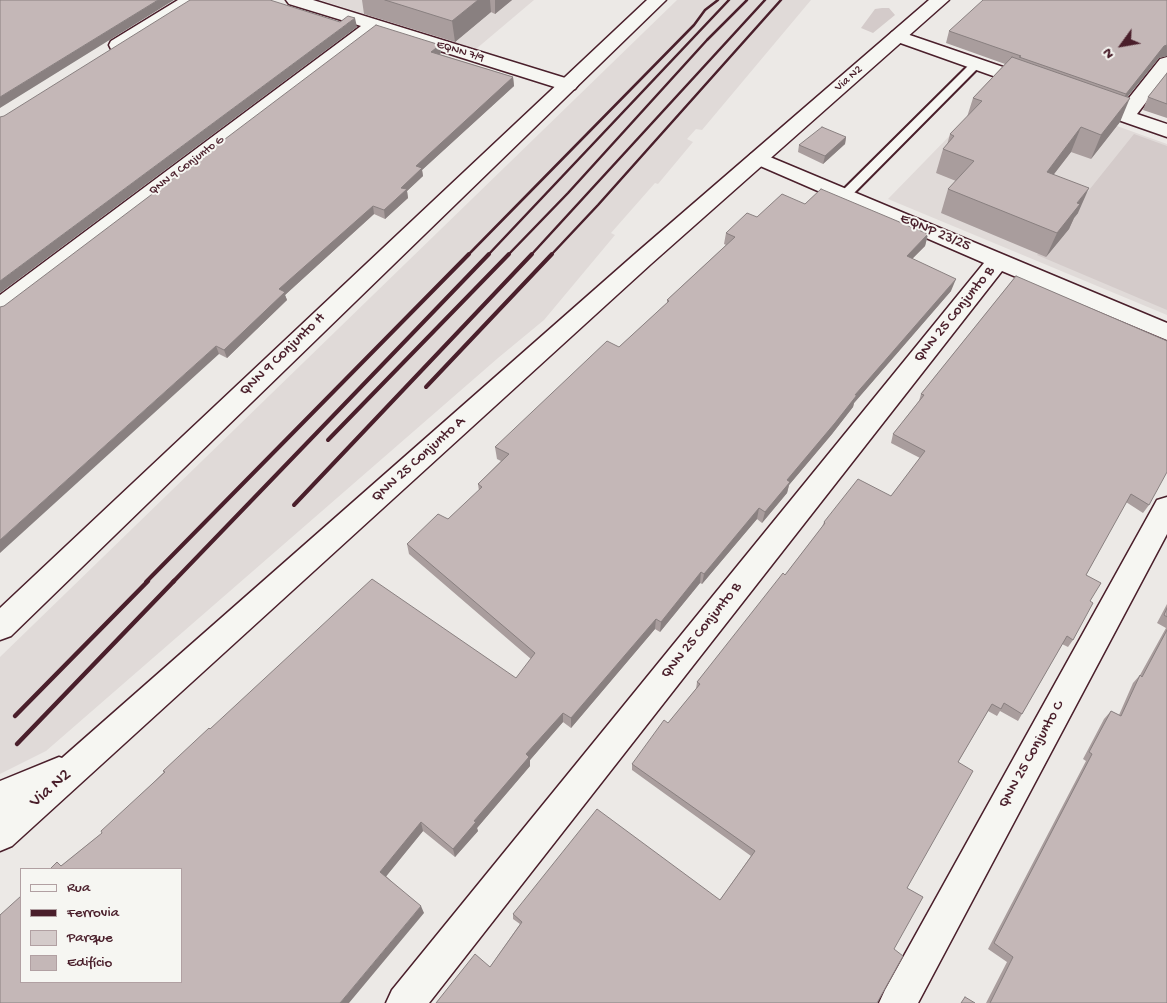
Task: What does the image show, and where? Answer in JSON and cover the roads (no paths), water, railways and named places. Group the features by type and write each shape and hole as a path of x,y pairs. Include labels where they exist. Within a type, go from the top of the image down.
{"street":[{"path":"99,57 190,0"},
{"name":"EQNN 7/9","path":"295,0 568,85"},
{"name":"QNN 9 Conjunto H","path":"0,627 657,0"},
{"name":"Via N2","path":"758,158 940,0"},
{"name":"QNN 9 Conjunto G","path":"0,307 374,26"},
{"path":"898,36 1050,90"},
{"path":"1125,116 1167,63"},
{"path":"1069,97 1167,132"},
{"name":"EQNP 23/25","path":"758,158 1167,332"},
{"name":"QNN 25 Conjunto A","path":"82,763 758,158"},
{"name":"QNN 25 Conjunto B","path":"405,1003 998,260"},
{"name":"QNN 25 Conjunto C","path":"898,1003 1167,508"},
{"name":"Via N2","path":"0,797 82,763"},
{"name":"Via N2","path":"0,834 82,763"}],"lane":[{"path":"846,194 976,64"}],"railway":[{"path":"468,255 694,25 705,10 718,0"},
{"path":"488,255 729,0"},
{"path":"508,255 568,193 707,40 747,0"},
{"path":"531,255 765,0"},
{"path":"551,255 781,0"},
{"path":"146,582 469,254"},
{"path":"173,582 489,254"},
{"path":"328,440 509,254"},
{"path":"294,505 532,254"},
{"path":"426,387 552,254"},
{"path":"15,716 148,581"},
{"path":"17,744 174,581"}]}
